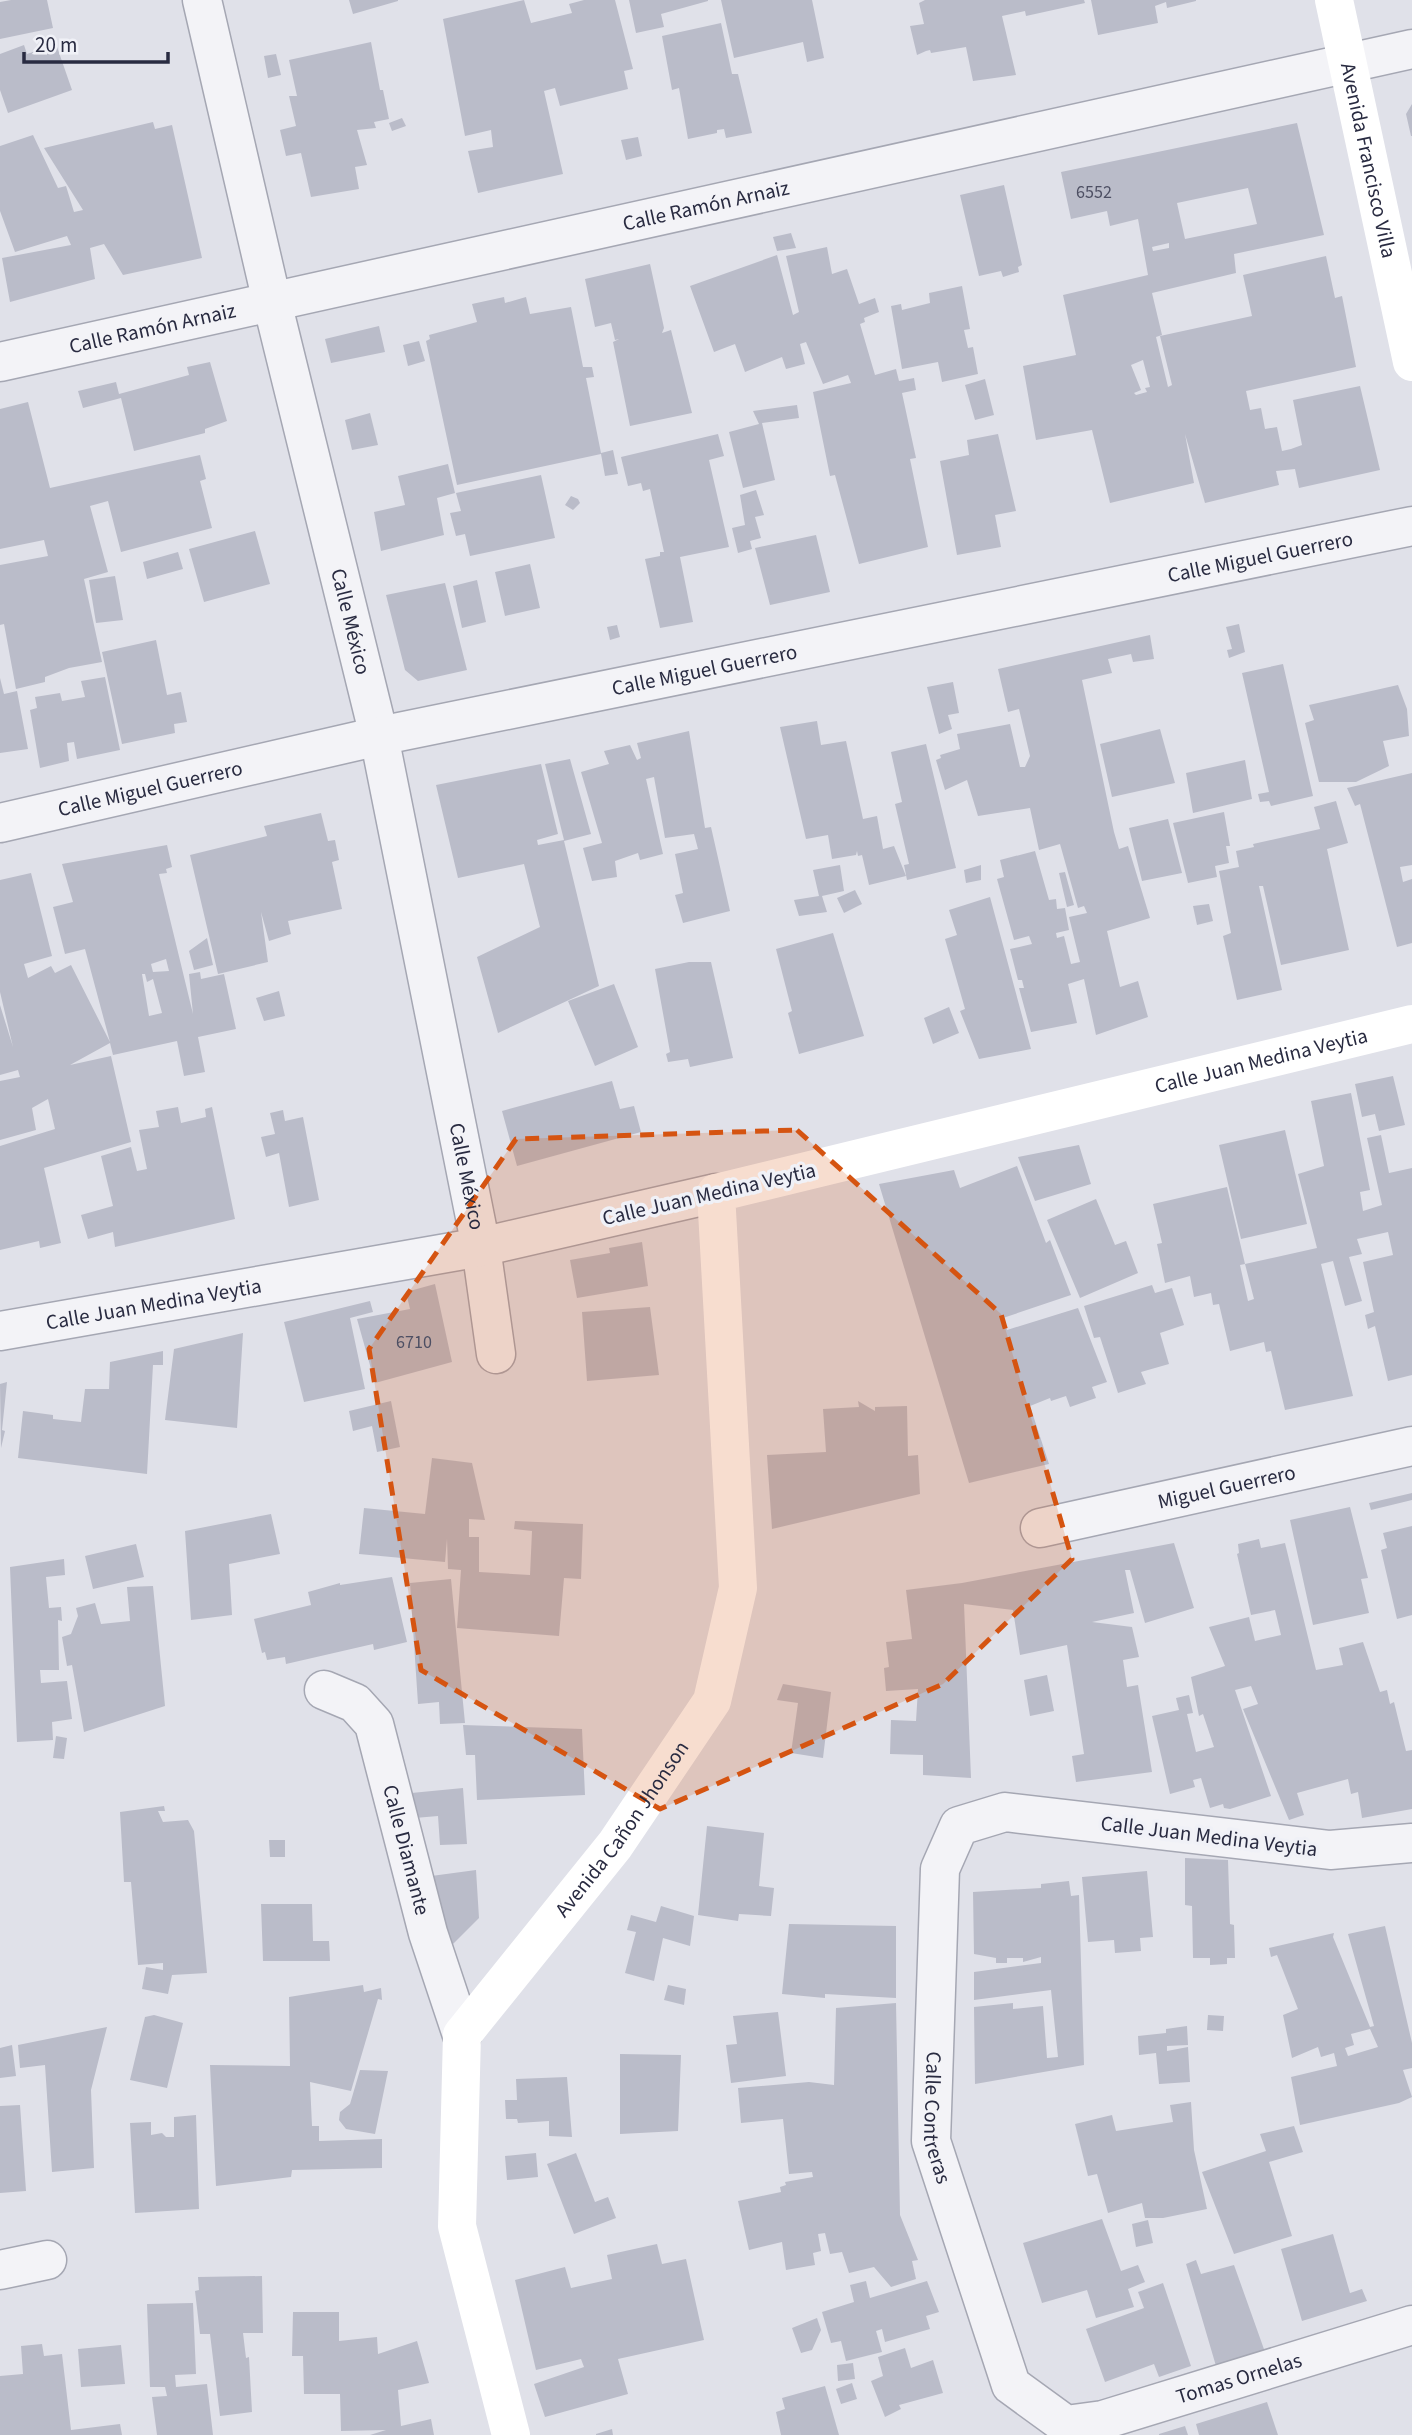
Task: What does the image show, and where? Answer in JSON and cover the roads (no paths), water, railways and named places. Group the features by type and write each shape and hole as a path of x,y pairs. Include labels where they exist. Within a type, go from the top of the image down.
{"main road":[{"name":"Avenida Francisco Villa","path":"1334,0 1412,362"},
{"name":"Calle Juan Medina Veytia","path":"716,1193 1412,1024"},
{"name":"Avenida Cañon Jhonson","path":"462,2035 615,1845 712,1701 738,1588 716,1193"},
{"path":"462,2035 457,2226 511,2435"}],"street":[{"name":"Calle México","path":"202,0 272,302 379,736 481,1247 496,1354"},
{"name":"Calle Ramón Arnaiz","path":"0,362 1412,49"},
{"name":"Calle Miguel Guerrero","path":"0,823 379,736 1412,526"},
{"name":"Calle Juan Medina Veytia","path":"0,1331 481,1247 716,1193"},
{"name":"Miguel Guerrero","path":"1040,1528 1412,1446"},
{"name":"Calle Diamante","path":"324,1690 355,1703 374,1724 428,1933 462,2035"},
{"name":"Calle Juan Medina Veytia","path":"1006,1812 1330,1850 1412,1843"},
{"name":"Calle Contreras","path":"1006,1812 958,1826 940,1869 931,2141 1011,2385 1066,2425"},
{"path":"0,2270 47,2260"},
{"name":"Tomas Ornelas","path":"1066,2425 1103,2420 1412,2325"}]}
